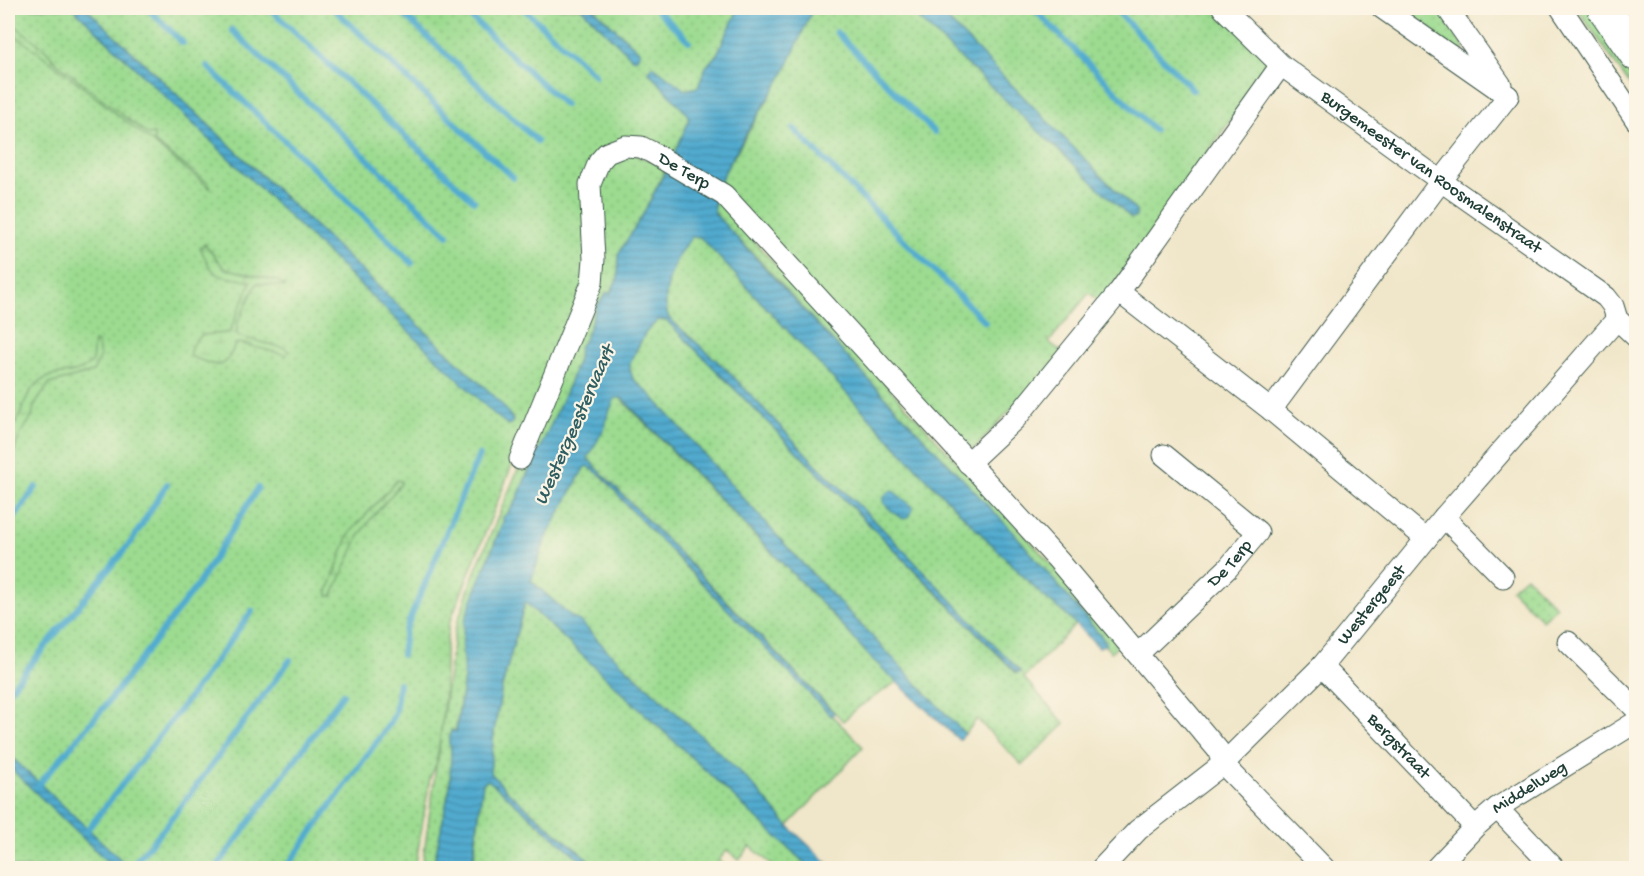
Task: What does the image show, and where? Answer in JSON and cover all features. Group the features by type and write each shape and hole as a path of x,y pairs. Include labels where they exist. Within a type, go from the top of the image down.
{"main road":[{"path":"1604,8 1636,54"}],"street":[{"name":"Burgemeester van Roosmalenstraat","path":"1223,8 1281,65 1606,297 1613,306 1617,319 1636,337"},
{"path":"1382,8 1508,96"},
{"path":"1448,8 1508,96"},
{"path":"1561,8 1636,120"},
{"path":"968,463 1016,418 1119,292 1281,65"},
{"path":"1271,410 1441,181 1508,96"},
{"name":"De Terp","path":"520,459 592,283 594,259 590,184 594,172 608,153 625,146 642,147 724,195 1058,560 1218,750 1222,764 1324,868"},
{"path":"1119,292 1271,410 1426,539"},
{"name":"Westergeest","path":"1102,868 1138,830 1222,764 1322,666 1426,539 1617,319"},
{"name":"De Terp","path":"1138,654 1228,568 1258,532 1164,455"},
{"path":"1444,518 1503,577"},
{"path":"1568,642 1636,709"},
{"name":"Bergstraat","path":"1322,666 1475,827"},
{"name":"Middelweg","path":"1436,868 1475,827 1497,808 1636,722"},
{"path":"1497,808 1554,868"}],"green space":[{"path":"8,8 73,8 508,425 513,421 512,418 469,373 86,8 581,8 633,59 640,52 593,8 739,8 717,54 706,67 698,87 685,90 648,71 690,120 673,157 603,151 590,268 449,624 438,760 430,778 415,868 129,868 8,754"},
{"path":"813,8 907,8 1132,218 1136,211 936,8 1216,8 1267,56 1268,67 1101,302 1089,293 1049,342 1063,353 975,448 961,449 717,185 784,72"},
{"path":"1397,8 1437,8 1464,47 1463,51 1457,51"},
{"path":"1577,8 1591,8 1636,75 1636,94"},
{"path":"8,20 45,49 57,63 148,135 154,134 154,142 208,183 211,189 50,61 10,32 8,33"},
{"path":"623,151 667,166 642,216 619,253 618,278 609,294 607,293 597,306 585,339 579,347 578,359 570,382 540,449 535,454 535,460 530,466 517,500 507,514 496,538 462,647 464,678 455,733 451,730 449,743 451,749 450,786 433,868 422,868 455,630 473,576 579,325 597,177"},
{"path":"716,200 1123,642 1111,652 1104,645 1106,642 1014,533 849,359 752,252 723,224 713,209"},
{"path":"692,237 700,237 927,479 1042,595 1076,624 1024,678 1065,724 1022,765 977,719 965,734 799,560 650,394 633,379 630,362 646,332 658,320 667,321 1016,673 1020,672 727,370 669,318 666,298 670,276 680,254"},
{"path":"205,244 224,268 277,281 286,287 257,283 237,324 237,336 285,348 289,352 286,355 239,343 235,344 227,361 222,364 211,364 189,356 192,345 202,335 230,331 251,282 225,277 214,272 200,247"},
{"path":"94,342 98,344 100,358 93,372 49,384 34,406 32,417 20,435 14,451 8,455 8,431 17,421 32,389 44,379 77,371 92,362"},
{"path":"619,397 831,613 871,658 898,681 859,707 843,721 589,460 615,398"},
{"path":"587,465 603,477 680,561 863,747 788,826 752,784 708,742 607,650 581,622 573,618 531,581 546,538"},
{"path":"397,480 401,481 401,484 359,536 334,593 328,596 348,537"},
{"path":"1526,576 1556,607 1542,620 1511,589"},
{"path":"525,602 810,868 776,868 750,846 739,860 727,850 719,860 729,868 598,868 508,792 490,772 502,687"},
{"path":"8,766 21,778 114,868 8,868"},
{"path":"488,780 590,868 473,868 483,783"}],"water":[{"path":"73,8 86,8 493,395 509,414 513,421 511,424 508,425 495,415"},
{"path":"581,8 593,8 640,52 637,58 633,59"},
{"name":"Westergeestervaart","path":"739,8 813,8 785,71 719,184 714,201 715,214 1014,533 1106,644 1099,647 1042,595 927,479 700,237 692,237 680,254 670,276 666,298 669,318 727,370 1021,672 1017,673 667,321 658,320 646,332 630,362 633,379 650,394 799,560 965,734 959,740 871,658 831,613 622,398 615,398 605,422 606,425 589,460 834,713 831,716 632,511 603,477 587,466 546,538 531,581 573,618 581,622 607,650 708,742 752,784 788,826 833,868 810,868 525,602 502,687 490,772 508,792 598,868 590,868 488,780 483,783 473,868 433,868 450,786 451,749 449,743 451,730 456,732 464,678 462,647 464,623 471,602 503,517 518,498 535,460 534,455 540,449 570,382 578,359 579,347 585,339 597,306 607,292 610,294 618,278 619,253 642,216 673,157 689,120 687,114 648,71 653,66 685,90 698,87 706,67 717,54"},
{"path":"907,8 936,8 1136,211 1136,217 1131,218"},
{"path":"892,490 913,507 908,518 900,517 883,502 884,496"},
{"path":"8,754 129,868 114,868 8,766"}],"waterway":[{"path":"147,8 183,43"},
{"path":"208,8 212,11"},
{"path":"269,8 474,201"},
{"path":"333,8 513,178"},
{"path":"397,8 537,141"},
{"path":"461,8 565,105"},
{"path":"523,8 595,75"},
{"path":"655,8 689,41"},
{"path":"1033,8 1154,130"},
{"path":"1114,8 1193,90"},
{"path":"232,30 448,235"},
{"path":"836,32 934,132"},
{"path":"207,66 412,263"},
{"path":"794,129 985,322"},
{"path":"402,655 405,631 479,455"},
{"path":"8,692 131,542 167,484"},
{"path":"8,527 36,487"},
{"path":"39,784 105,706 198,584 258,488"},
{"path":"88,829 252,611"},
{"path":"130,868 166,826 290,660"},
{"path":"286,868 390,723 395,712 399,683"},
{"path":"216,868 343,694"}]}
